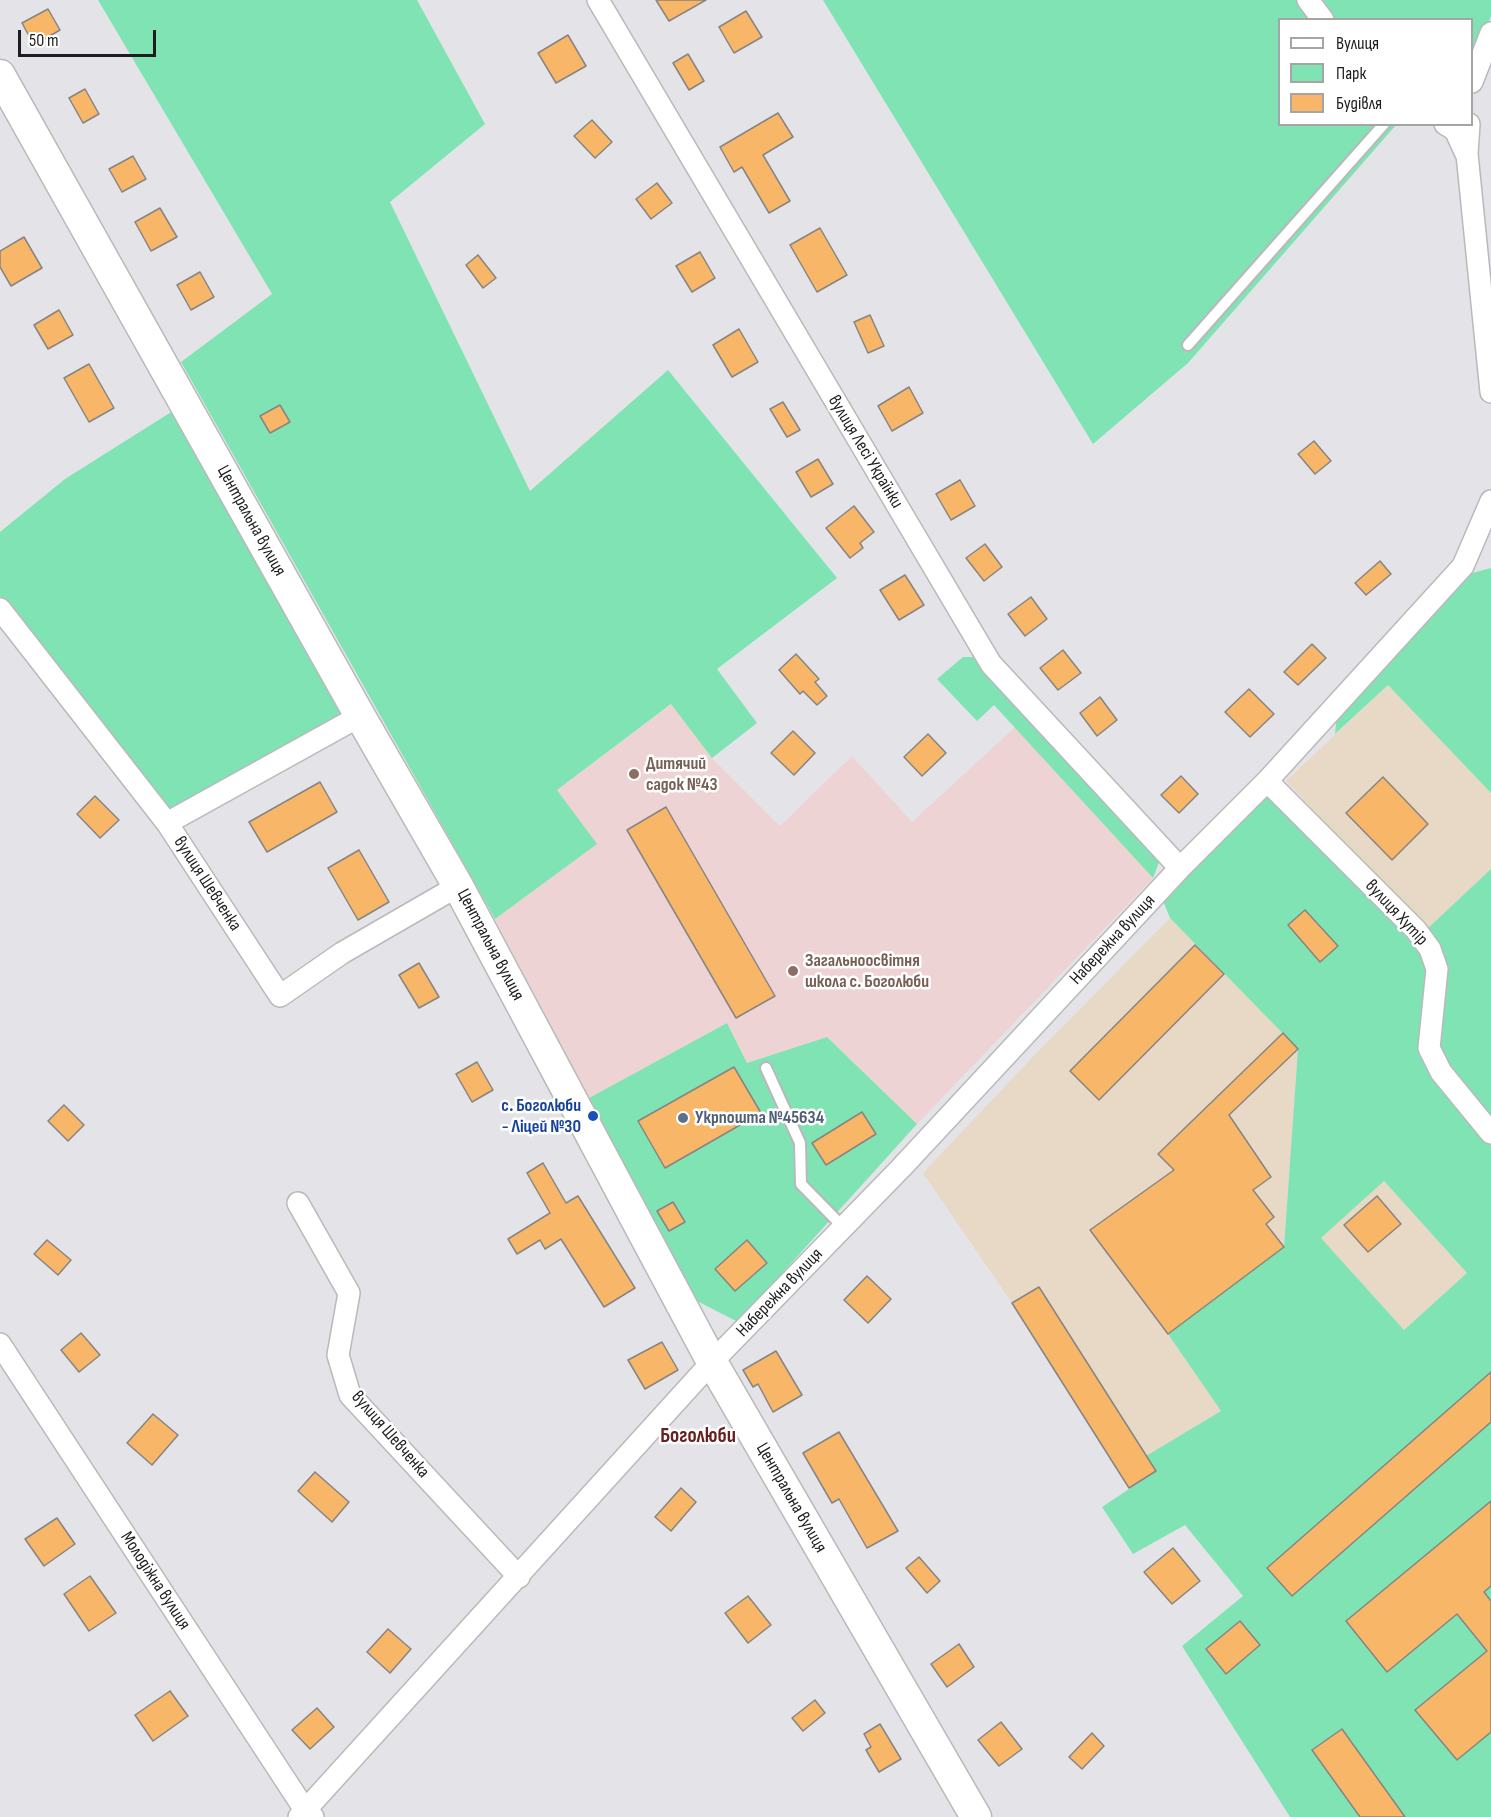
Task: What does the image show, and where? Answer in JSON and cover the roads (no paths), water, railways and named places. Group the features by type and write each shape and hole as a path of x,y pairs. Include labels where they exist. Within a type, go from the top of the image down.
{"street":[{"name":"вулиця Лесі Українки","path":"598,0 991,664 1180,868"},
{"path":"1308,0 1322,18"},
{"path":"1473,79 1491,33"},
{"name":"Центральна вулиця","path":"0,75 458,886 712,1362 976,1817"},
{"path":"1448,126 1455,130 1467,154"},
{"path":"1468,126 1467,154 1491,392"},
{"name":"Набережна вулиця","path":"712,1362 844,1228 1180,868 1267,781 1463,566 1491,501"},
{"name":"вулиця Шевченка","path":"0,609 167,823 280,996 342,953 458,886"},
{"path":"167,823 360,716"},
{"name":"вулиця Хутір","path":"1267,781 1416,930 1430,949 1437,969 1429,1048 1441,1072 1491,1133"},
{"name":"вулиця Шевченка","path":"298,1203 349,1293 338,1355 350,1395 519,1576"},
{"name":"Молодіжна вулиця","path":"0,1344 306,1815"},
{"path":"306,1815 712,1362"}],"lane":[{"path":"1188,345 1382,126"},
{"path":"766,1068 800,1143 801,1184 844,1228"}],"place":[{"name":"Дитячий садок №43","path":"634,774"},
{"name":"Загальноосвітня школа с. Боголюби","path":"793,971"},
{"name":"с. Боголюби - Ліцей №30","path":"593,1116"},
{"name":"Укрпошта №45634","path":"683,1118"}],"district":[{"name":"Боголюби","path":"698,1437"}]}
